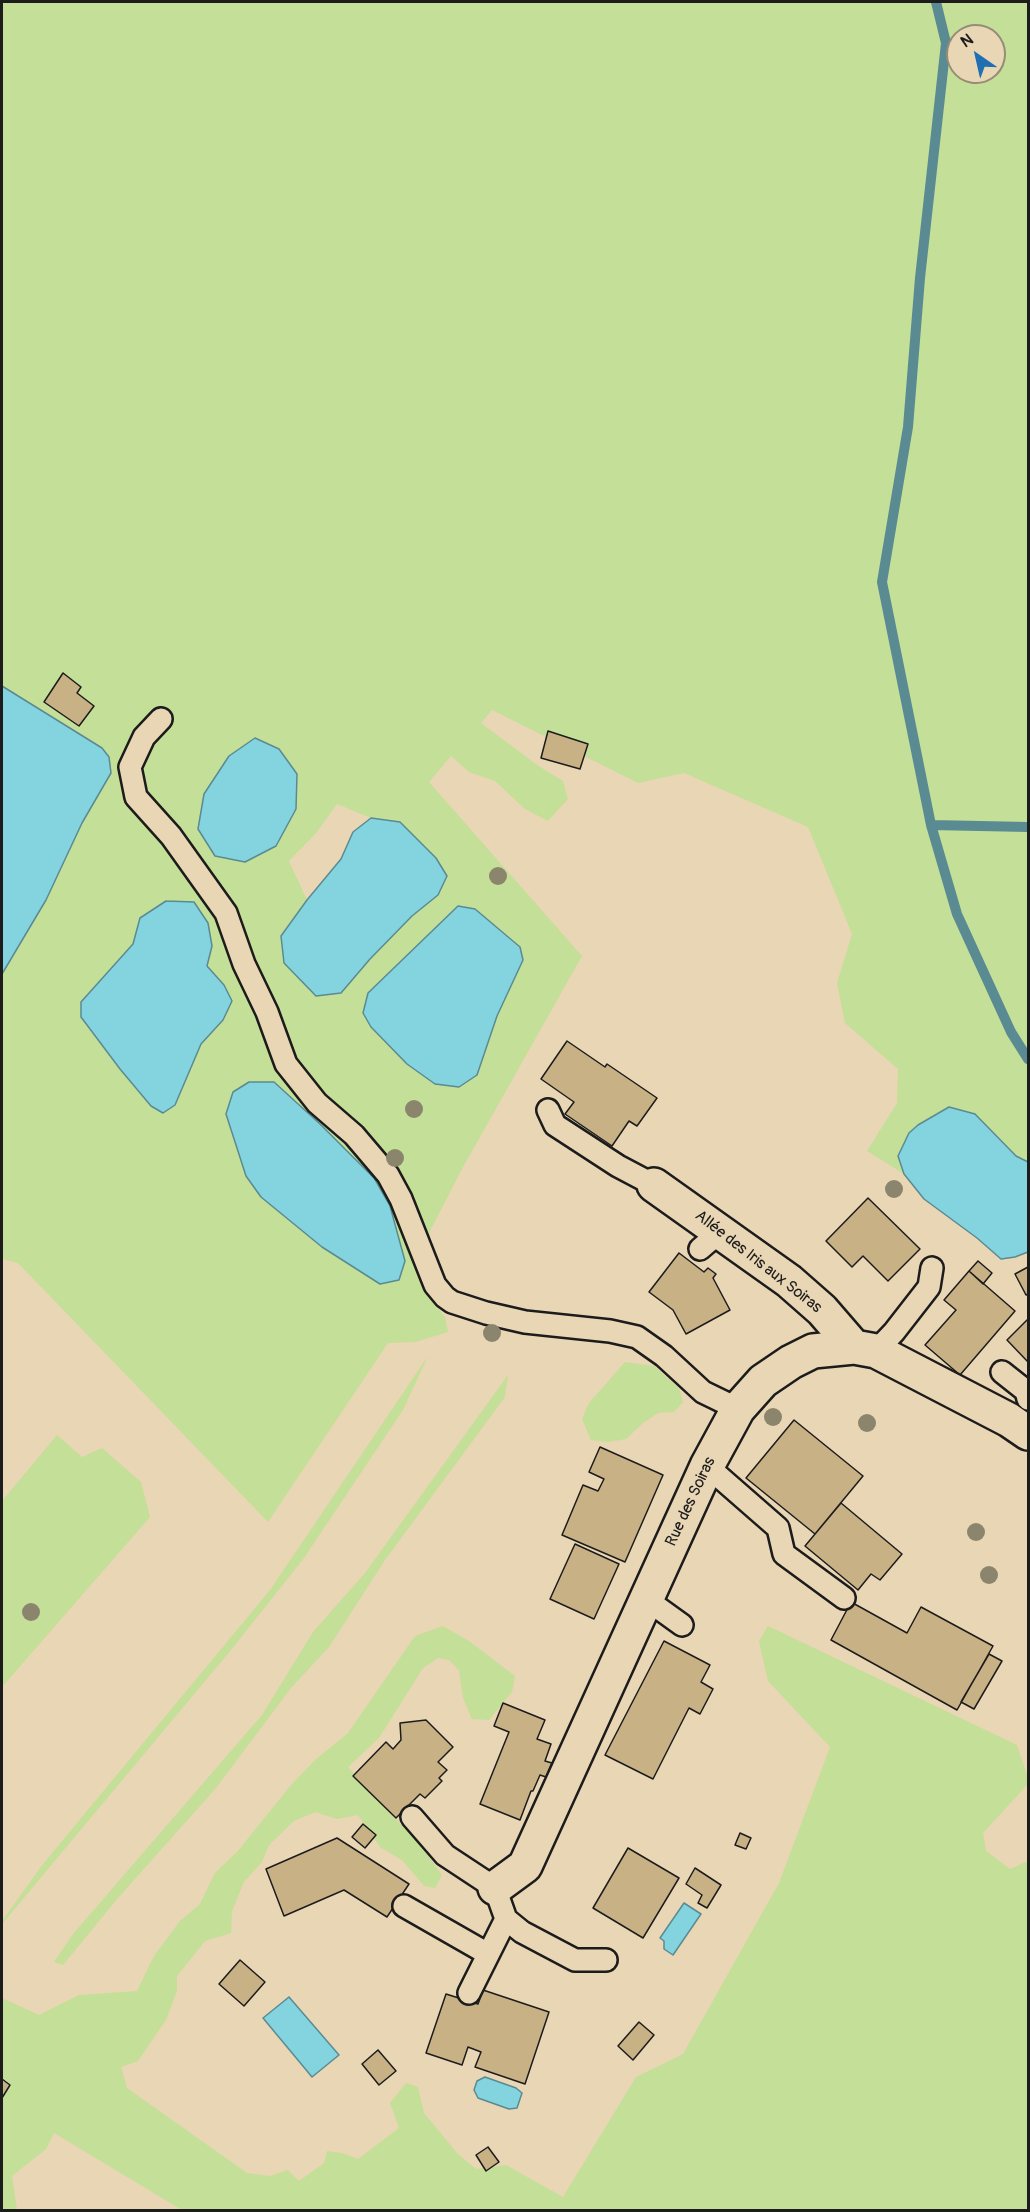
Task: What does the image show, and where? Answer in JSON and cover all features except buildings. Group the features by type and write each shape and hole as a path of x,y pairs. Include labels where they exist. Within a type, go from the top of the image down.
{"street":[{"name":"Allée des Iris aux Soiras","path":"654,1185 711,1240 780,1275 865,1349"},
{"name":"Rue des Soiras","path":"495,1888 525,1866 707,1466 738,1409 763,1381 790,1362 813,1351 865,1349"},
{"path":"865,1349 1029,1432"}],"lane":[{"path":"161,719 144,737 130,767 136,797 171,836 226,913 244,964 267,1012 286,1064 317,1103 354,1135 388,1175 401,1199 435,1285 445,1297 452,1302 475,1310 525,1322 610,1331 637,1337 664,1356 703,1392 738,1409"},
{"path":"548,1110 555,1125 618,1166 654,1185"},
{"path":"865,1349 894,1332 929,1287 932,1268"},
{"path":"1002,1372 1026,1391 1029,1399"},
{"path":"707,1466 777,1528 784,1554 844,1598"},
{"path":"644,1602 657,1607 682,1625"},
{"path":"412,1817 445,1855 495,1888 506,1919 522,1932 575,1960 606,1960"},
{"path":"404,1906 488,1954"},
{"path":"469,1993 506,1919"}],"green space":[{"path":"2,2 1028,2 1028,1162 1016,1156 975,1114 949,1107 918,1125 909,1133 898,1156 904,1174 867,1151 897,1103 898,1069 845,1023 837,983 852,934 808,827 684,773 638,783 492,710 481,723 537,765 563,781 568,799 548,821 525,809 495,781 469,772 451,756 429,782 582,956 463,1167 430,1231 429,1239 439,1269 427,1294 445,1317 448,1332 415,1342 388,1343 268,1522 18,1263 2,1259 2,974 46,900 82,823 111,773 102,748 2,686","holes":["337,804 371,818 401,822 438,895 412,916 370,959 281,936 307,900 289,861 316,833","166,901 212,946 207,966 224,985 223,1020 201,1044 175,1105 163,1113 150,1106 81,1016 133,944 140,917","458,907 475,909 520,947 523,960 497,1016 368,993","274,1082 374,1178 380,1284 322,1247 261,1197 237,1144 227,1115"]},
{"path":"428,1356 403,1410 304,1558 231,1650 2,1924 43,1864 270,1590"},
{"path":"625,1362 654,1366 679,1388 683,1402 674,1412 658,1413 626,1439 608,1442 591,1440 582,1419 589,1403"},
{"path":"508,1375 505,1397 385,1560 329,1647 291,1688 216,1788 118,1898 63,1965 54,1962 73,1934 262,1715 313,1632 365,1573"},
{"path":"57,1435 82,1457 102,1448 141,1482 150,1517 2,1687 2,1501"},
{"path":"443,1626 469,1641 515,1676 512,1692 489,1720 472,1719 463,1698 459,1670 449,1660 438,1658 423,1668 379,1738 348,1767 422,1847 442,1875 435,1888 424,1886 402,1860 380,1847 358,1815 337,1819 315,1812 294,1821 269,1845 262,1862 244,1882 232,1911 231,1933 205,1941 177,1976 177,1991 166,2020 138,2061 121,2067 127,2088 247,2173 270,2176 288,2170 299,2181 324,2163 327,2151 342,2153 358,2159 399,2128 390,2103 406,2083 418,2087 424,2113 457,2153 476,2169 506,2165 563,2197 636,2077 683,2054 779,1883 830,1747 768,1681 759,1641 768,1626 1017,1745 1028,1784 983,1833 986,1851 1010,1869 1028,1861 1028,2210 182,2210 54,2133 46,2149 12,2176 17,2210 2,2210 2,1998 39,2015 79,1995 137,1991 154,1956 180,1921 200,1904 215,1873 237,1852 291,1785 315,1760 348,1733 415,1636"}],"water":[{"path":"2,686 102,748 109,757 111,773 82,823 46,900 2,974"},
{"path":"255,738 279,749 297,774 296,809 276,846 245,862 215,856 198,829 204,794 229,756"},
{"path":"371,818 400,822 436,858 447,876 438,895 412,916 341,993 316,996 284,963 281,936 341,859 353,832"},
{"path":"166,901 194,902 208,923 212,946 207,966 224,985 232,1001 223,1020 201,1044 175,1105 163,1113 151,1106 81,1017 81,1002 133,944 140,918"},
{"path":"458,906 475,909 520,947 523,960 497,1016 477,1075 459,1087 435,1084 407,1064 371,1027 363,1013 368,993"},
{"path":"249,1082 274,1082 374,1178 390,1206 405,1261 399,1280 380,1284 322,1247 261,1197 246,1176 226,1114 233,1092"},
{"path":"949,1107 975,1114 1016,1156 1028,1162 1028,1252 1001,1259 977,1238 924,1199 904,1174 898,1156 909,1133 918,1125"},
{"path":"684,1903 701,1914 673,1955 664,1949 664,1941 660,1938"},
{"path":"289,1997 339,2055 312,2077 263,2018"},
{"path":"485,2077 516,2088 522,2093 517,2108 509,2109 478,2098 474,2090 477,2081"}],"waterway":[{"path":"936,2 946,43 920,278 908,427 882,582 931,825 957,914 1011,1032 1028,1059"},
{"path":"931,825 1028,827"}]}
